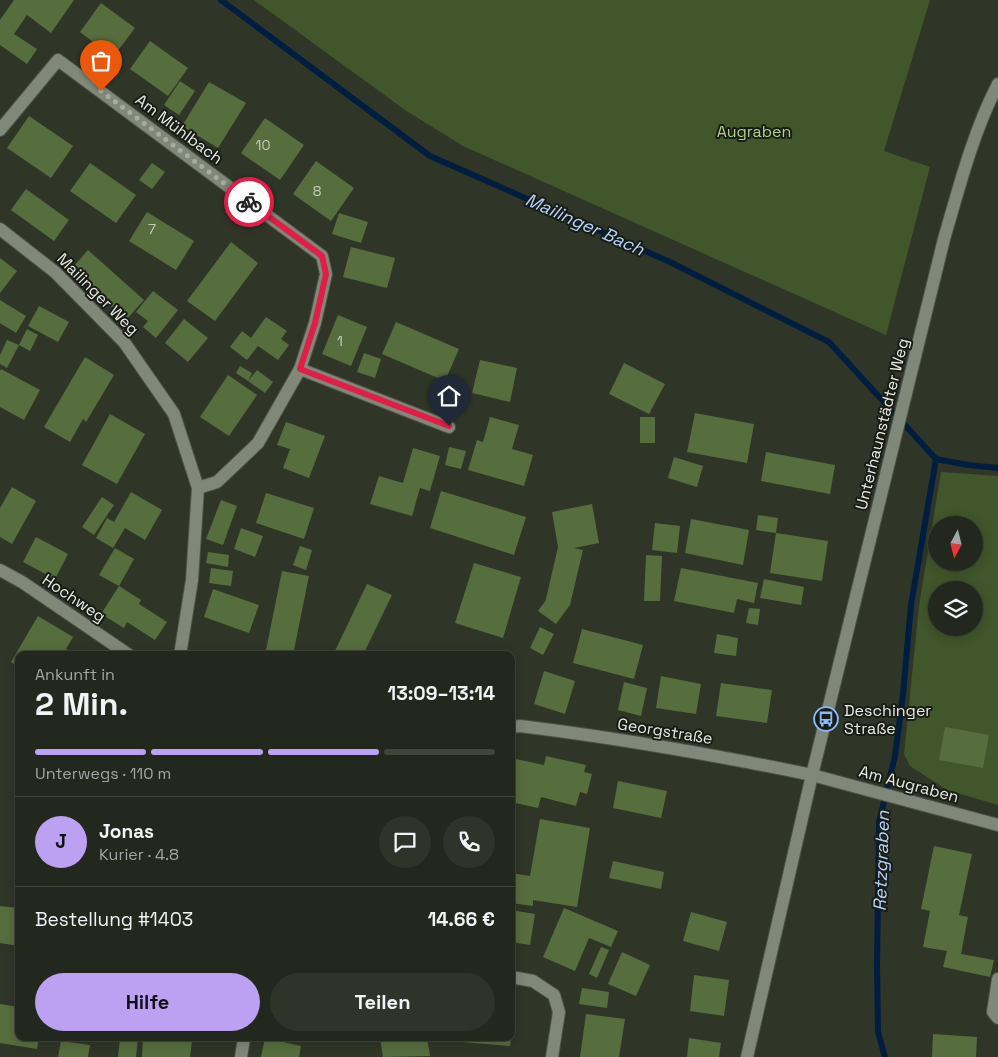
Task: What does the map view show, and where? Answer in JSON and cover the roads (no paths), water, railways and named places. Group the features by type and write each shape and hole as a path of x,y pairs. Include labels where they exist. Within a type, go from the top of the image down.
{"street":[{"name":"Am Mühlbach","path":"0,130 58,60 322,256 326,274 315,323 300,369 258,443 217,482 198,488"},
{"name":"Unterhaunstädter Weg","path":"812,775 944,240 962,176 989,101 998,84"},
{"name":"Mailinger Weg","path":"0,229 55,272 124,342 174,414 198,488 192,580 181,651"},
{"path":"300,369 449,426"},
{"name":"Hochweg","path":"0,570 22,582 123,651"},
{"name":"Georgstraße","path":"515,727 646,743 812,775"},
{"path":"747,1057 812,775"},
{"name":"Am Augraben","path":"812,775 998,825"},
{"path":"515,978 533,981 554,995 559,1012 552,1057"},
{"path":"998,979 993,1012 998,1018"},
{"path":"241,1057 244,1041"}],"waterway":[{"name":"Mailinger Bach","path":"221,0 430,156 670,262 829,342 936,459"},
{"name":"Augraben","path":"936,459 998,468"},
{"name":"Retzgraben","path":"885,1057 878,1032 879,822 895,756 911,605 936,459"}],"place":[{"name":"Deschinger Straße","path":"826,719"}]}
